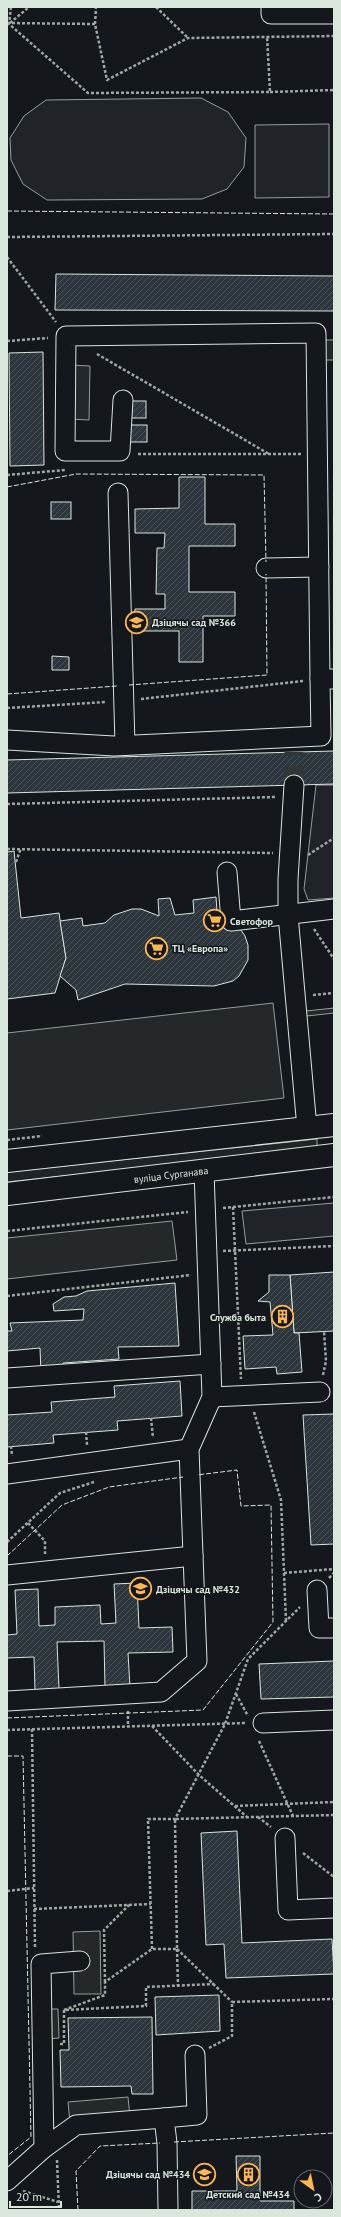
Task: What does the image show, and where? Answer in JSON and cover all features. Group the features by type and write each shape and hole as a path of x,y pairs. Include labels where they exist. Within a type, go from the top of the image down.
{"main road":[{"path":"7,1161 334,1125"},
{"name":"вуліца Сурганава","path":"7,1194 334,1155"}],"lane":[{"path":"271,7 271,14 334,14"},
{"path":"7,740 125,745 294,745 321,736 327,679 319,567 316,333 66,336 65,451 120,451 123,400"},
{"path":"118,493 125,745"},
{"path":"266,568 319,567"},
{"path":"294,791 297,852 296,914 307,1128"},
{"path":"227,872 231,921 334,910"},
{"path":"7,1701 161,1692 197,1661 189,1449 212,1397 204,1171"},
{"path":"7,1378 211,1364"},
{"path":"212,1397 320,1392"},
{"path":"7,1474 189,1449"},
{"path":"7,1575 193,1556"},
{"path":"317,1590 319,1628 334,1628"},
{"path":"257,1723 334,1720"},
{"path":"284,1838 288,1910 334,1908"},
{"path":"44,2148 41,1964 80,1961"},
{"path":"13,2185 44,2148 76,2125 198,2115 195,2055"},
{"path":"164,2118 167,2142 168,2208"}],"path":[{"path":"8,24 11,7"},
{"path":"8,24 29,7"},
{"path":"96,7 95,24 107,80 188,38 334,36"},
{"path":"156,7 188,38"},
{"path":"8,24 95,24"},
{"path":"8,24 88,93 270,92 334,90"},
{"path":"267,36 270,92"},
{"path":"7,237 334,234"},
{"path":"7,257 66,336"},
{"path":"7,341 66,336"},
{"path":"94,352 269,454"},
{"path":"132,456 138,454 317,454"},
{"path":"7,708 123,702 327,679"},
{"path":"7,804 294,791"},
{"path":"7,849 297,852 305,858 334,838"},
{"path":"16,862 21,848"},
{"path":"296,914 334,959"},
{"path":"7,1232 334,1197"},
{"path":"233,1207 242,1396 254,1411 281,1500 286,1621"},
{"path":"207,1252 334,1246"},
{"path":"7,1296 208,1273"},
{"path":"320,1392 326,1361 324,1331"},
{"path":"7,1542 60,1493 100,1480"},
{"path":"28,1523 45,1541 46,1572"},
{"path":"284,1573 334,1569"},
{"path":"178,1986 175,1819 225,1724 248,1659 334,1573"},
{"path":"236,1694 257,1723 293,1816"},
{"path":"7,1730 257,1723"},
{"path":"152,1726 198,1775 247,1817"},
{"path":"235,1806 287,1802 334,1802"},
{"path":"152,1949 148,1819 334,1815"},
{"path":"7,1891 34,1888"},
{"path":"34,1909 151,1904"},
{"path":"129,1905 104,1930 105,1995 64,2010 146,2006 146,1987 214,1984"},
{"path":"105,1982 152,1949 177,1949 232,2002 232,2036 195,2055"},
{"path":"232,2002 334,1999"},
{"path":"13,2185 58,2202"}],"shaded area":[{"path":"201,98 228,112 246,138 244,167 227,189 202,199 47,200 23,184 11,160 10,138 24,116 46,100"},
{"path":"329,124 329,197 255,198 255,125"},
{"path":"323,340 334,340 334,360 323,360"},
{"path":"70,365 90,366 89,420 69,419"},
{"path":"316,785 334,785 334,898 308,900 304,889"},
{"path":"273,1003 284,1098 7,1130 7,1033"},
{"path":"334,1008 334,1013 307,1016 306,1011"},
{"path":"317,1139 317,1149 7,1182 7,1172"},
{"path":"334,1203 334,1236 246,1244 242,1211"},
{"path":"172,1221 177,1260 7,1279 7,1238"},
{"path":"100,1931 101,1994 74,1994 73,1932"},
{"path":"48,2009 58,2009 59,2038 48,2039"},
{"path":"128,2097 130,2117 70,2123 68,2102"}],"building":[{"path":"56,274 334,276 334,311 55,310"},
{"path":"43,352 44,465 10,466 9,353"},
{"path":"129,401 146,401 146,418 129,418"},
{"path":"129,425 147,425 147,442 129,442"},
{"path":"179,477 205,477 205,524 235,524 235,546 189,546 189,592 235,592 235,616 203,616 203,662 179,662 179,631 135,631 135,609 165,609 165,594 156,594 157,548 164,548 165,533 135,533 135,509 179,508"},
{"path":"51,502 71,502 71,519 51,519"},
{"path":"52,656 69,657 69,670 52,670"},
{"path":"334,751 334,784 7,793 7,760"},
{"path":"14,851 21,918 59,913 66,958 55,993 7,999 7,852"},
{"name":"ТЦ «Европа»","path":"216,897 218,925 236,923 245,936 248,945 248,960 239,976 233,981 214,986 125,984 78,1000 76,990 60,976 66,958 60,921 82,918 83,926 105,923 114,915 132,909 141,909 159,916 158,899 170,898 175,915 194,913 193,900"},
{"path":"334,1272 334,1331 294,1333 290,1275"},
{"name":"Служба быта","path":"269,1275 290,1275 294,1333 299,1333 302,1372 277,1374 276,1367 245,1369 243,1336 273,1335 270,1302 258,1301 269,1292"},
{"path":"175,1283 179,1346 118,1347 119,1359 63,1363 63,1372 41,1373 40,1348 7,1351 7,1331 12,1331 10,1323 83,1320 84,1309 54,1311 53,1304 64,1297 76,1296 87,1291"},
{"path":"180,1381 182,1416 117,1421 118,1430 53,1435 54,1443 7,1447 7,1415 52,1412 51,1402 115,1397 114,1386"},
{"path":"334,1414 334,1544 311,1545 303,1415"},
{"path":"137,1583 139,1628 172,1627 173,1652 128,1653 130,1687 105,1688 104,1641 57,1642 59,1689 35,1690 34,1657 7,1658 7,1635 17,1634 15,1590 38,1589 39,1626 55,1625 55,1607 100,1605 101,1624 116,1623 114,1584"},
{"path":"334,1661 334,1697 261,1699 259,1664"},
{"path":"237,1831 242,1943 332,1939 334,1974 226,1978 224,1944 206,1945 201,1833"},
{"path":"219,1995 220,2031 156,2035 155,1997"},
{"path":"152,2017 153,2094 132,2094 131,2086 61,2087 60,2050 69,2050 68,2018"},
{"name":"Детский сад №434","path":"236,2156 260,2156 260,2201 293,2201 294,2210 192,2210 192,2191 237,2191"}],"tunnel":[{"path":"294,752 294,785"}],"fence":[{"path":"7,211 334,214"},
{"path":"7,487 76,474 264,475 266,562"},
{"path":"129,685 267,675 266,574"},
{"path":"7,694 117,686"},
{"path":"7,1718 203,1710 273,1622 271,1505 241,1506 237,1470 197,1475"},
{"path":"7,1556 62,1505 109,1487 183,1477"},
{"path":"7,1756 23,1756 31,2137 7,2156"},
{"path":"174,2142 334,2133"},
{"path":"78,2210 76,2171 100,2146 160,2143"}],"place":[{"name":"Дзіцячы сад №366","path":"137,622"},
{"name":"Светофор","path":"215,921"},
{"name":"ТЦ «Европа»","path":"157,948"},
{"name":"Служба быта","path":"282,1317"},
{"name":"Дзіцячы сад №432","path":"140,1589"},
{"name":"Дзіцячы сад №434","path":"205,2174"},
{"name":"Детский сад №434","path":"248,2174"}]}
